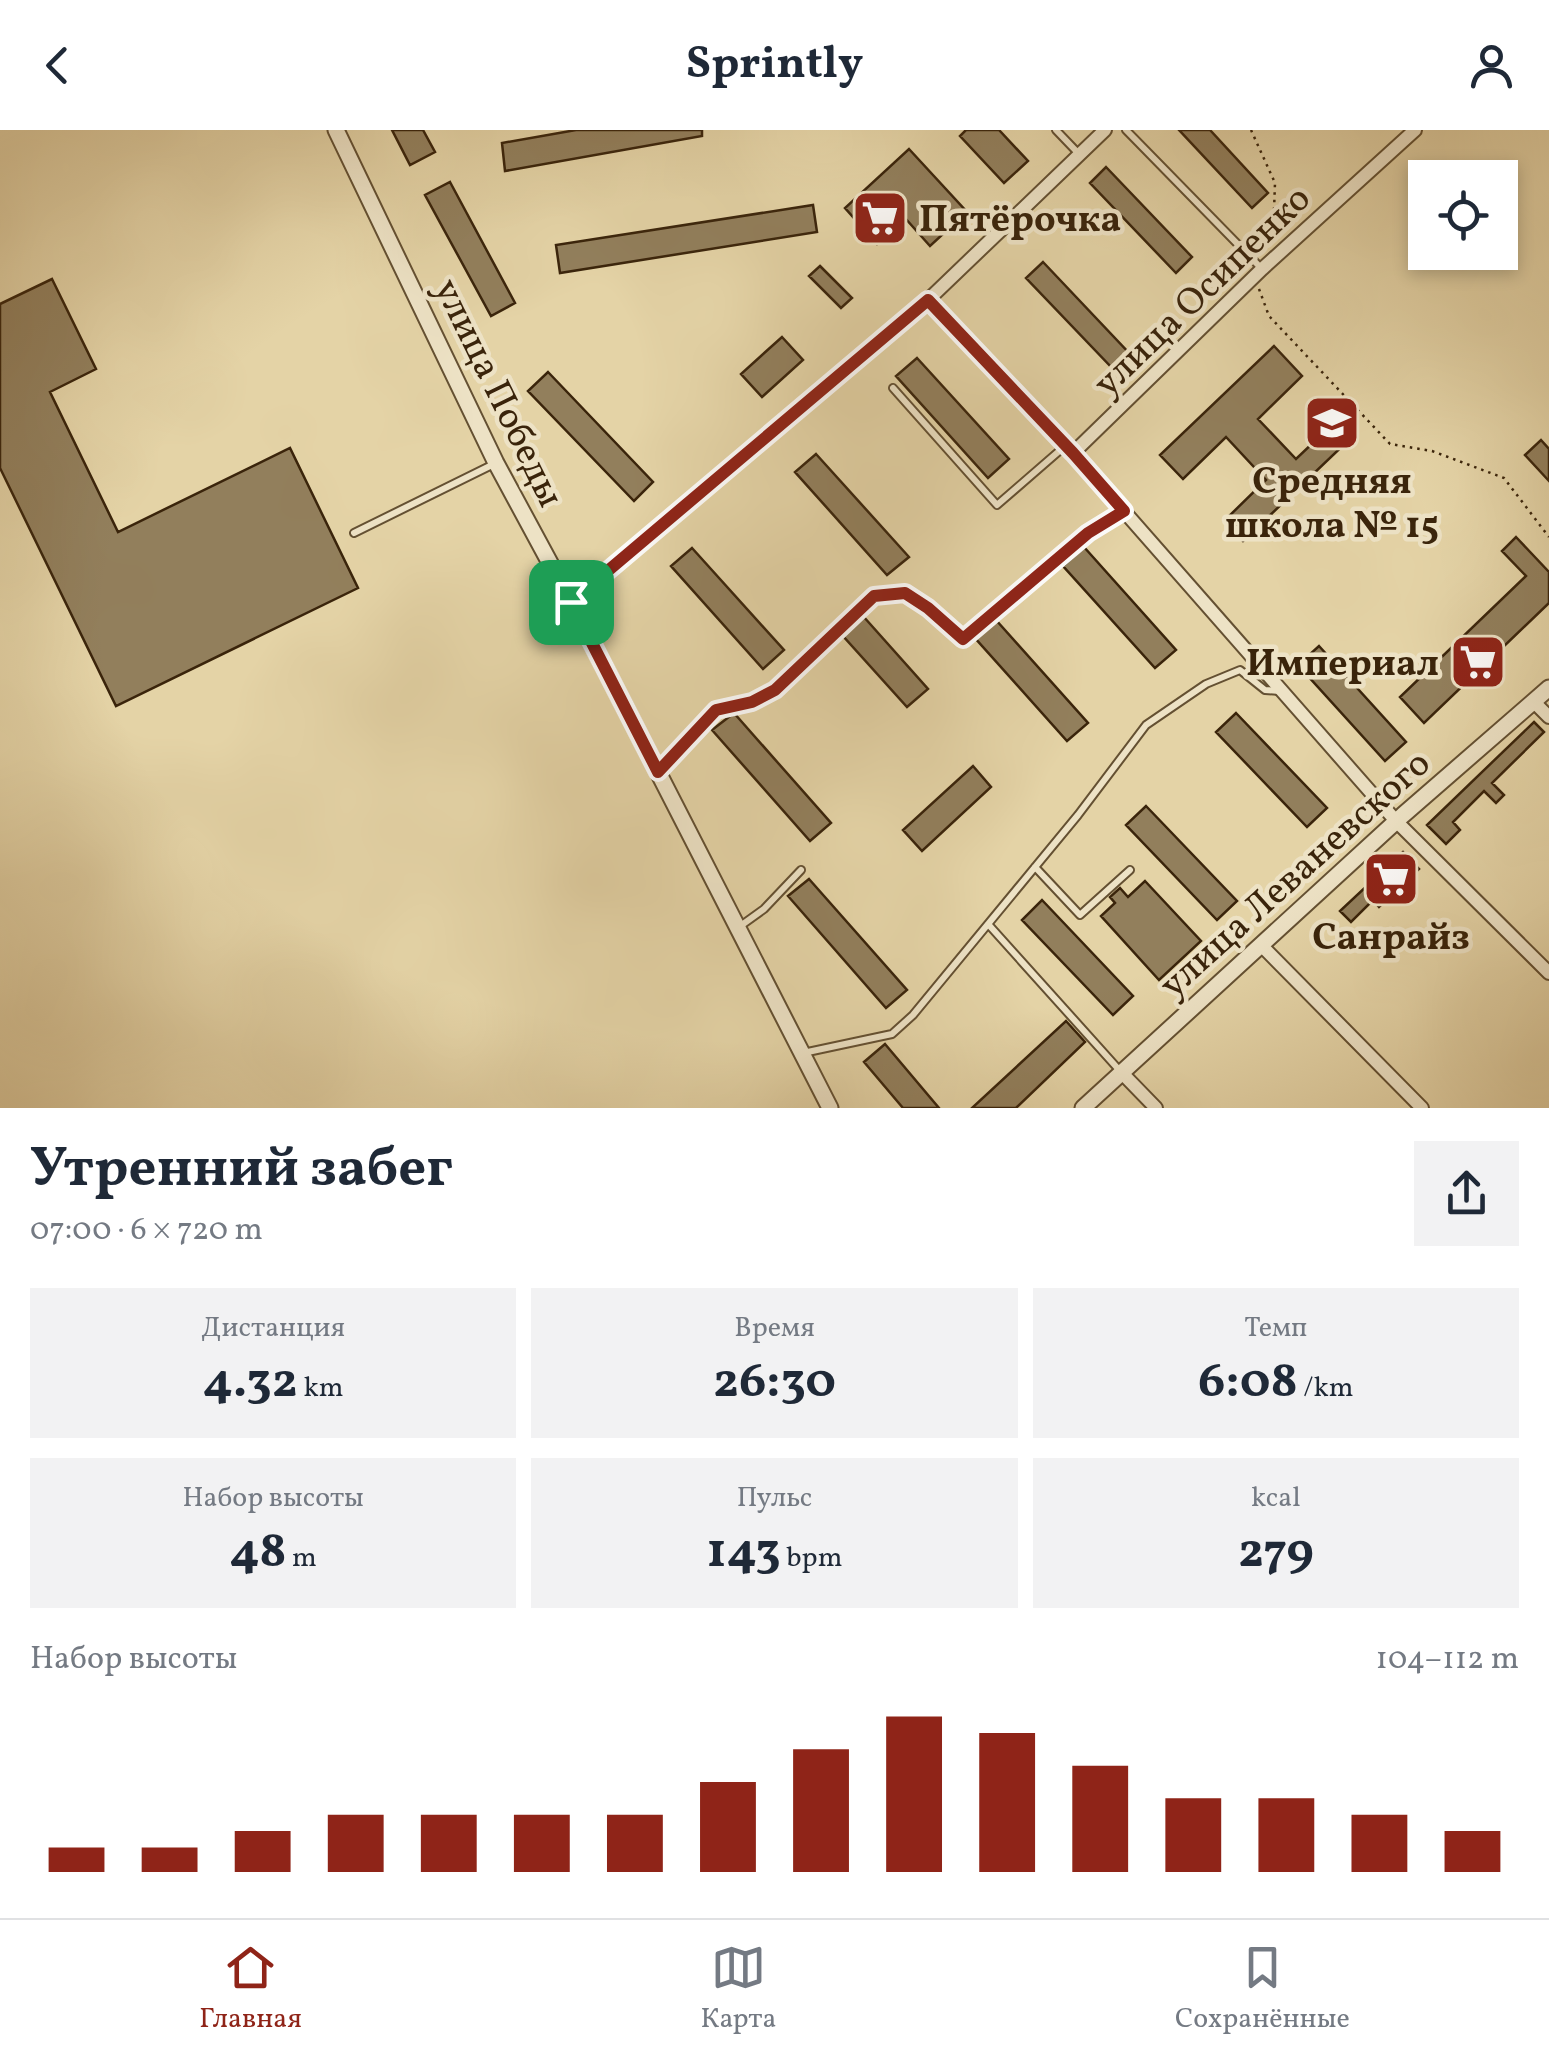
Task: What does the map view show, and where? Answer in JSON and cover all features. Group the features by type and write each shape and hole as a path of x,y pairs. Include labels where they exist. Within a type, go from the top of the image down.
{"street":[{"name":"улица Победы","path":"336,130 496,463 830,1108"},
{"path":"571,602 928,300 1105,130"},
{"name":"улица Осипенко","path":"1070,449 1415,130"},
{"path":"928,300 1070,449 1396,821 1549,973"},
{"name":"улица Леваневского","path":"1084,1108 1396,821 1549,688"},
{"path":"1534,702 1549,717"},
{"path":"1262,946 1422,1108"},
{"path":"1122,1073 1156,1108"}],"lane":[{"path":"1056,130 1079,154"},
{"path":"1126,130 1263,270"},
{"path":"893,388 997,505 1070,449"},
{"path":"354,533 496,463"},
{"path":"658,772 716,710 752,702 775,690 874,596 905,593 963,639 1088,533 1124,511"},
{"path":"802,1054 892,1034 913,1014 1078,815 1146,724 1206,684 1240,670 1265,690 1282,692"},
{"path":"1035,867 1080,915 1130,870"},
{"path":"738,928 764,910 801,870"},
{"path":"988,924 1122,1073"}],"path":[{"path":"1251,130 1276,183 1263,270 1268,316 1390,444 1432,451 1504,478 1549,537"}],"building":[{"path":"392,130 423,130 435,152 410,165"},
{"path":"576,130 702,130 702,136 505,171 502,143"},
{"path":"966,130 999,130 1028,161 1004,183 960,136"},
{"path":"1179,130 1210,130 1268,193 1252,208"},
{"path":"909,149 967,212 930,246 905,218 877,244 845,208"},
{"path":"1106,167 1192,257 1176,273 1090,183"},
{"path":"450,182 515,303 491,316 425,195"},
{"path":"813,205 817,232 560,273 556,245"},
{"path":"1043,262 1130,354 1114,370 1026,278"},
{"path":"820,266 852,298 841,308 809,276"},
{"path":"52,279 96,369 50,392 118,532 290,448 358,588 116,706 0,468 0,304"},
{"path":"782,337 803,360 762,397 741,374"},
{"path":"1274,346 1302,376 1258,419 1296,459 1337,420 1353,436 1243,541 1224,521 1266,480 1226,437 1183,479 1160,455"},
{"path":"917,358 1009,459 988,478 896,376"},
{"path":"548,372 653,482 634,501 528,391"},
{"path":"1541,440 1549,449 1549,481 1525,455"},
{"path":"816,454 909,557 887,575 795,472"},
{"path":"1516,537 1549,572 1549,603 1424,723 1400,697 1526,576 1502,551"},
{"path":"1084,547 1176,650 1155,668 1063,566"},
{"path":"692,548 784,650 763,669 671,566"},
{"path":"863,616 928,689 907,707 843,636"},
{"path":"996,620 1088,723 1067,741 975,638"},
{"path":"1319,646 1406,742 1385,761 1298,665"},
{"path":"734,713 831,823 810,841 712,730"},
{"path":"1236,713 1327,808 1307,827 1216,732"},
{"path":"1534,722 1544,732 1492,783 1504,795 1496,803 1484,791 1453,822 1460,830 1446,844 1427,825"},
{"path":"973,766 991,787 922,851 903,830"},
{"path":"1146,806 1237,901 1217,920 1126,825"},
{"name":"Санрайз","path":"1403,852 1419,869 1379,907 1373,900 1351,922 1340,911"},
{"path":"809,879 907,990 886,1008 788,896"},
{"path":"1145,881 1201,941 1159,980 1101,916 1115,903 1110,897 1120,888 1128,897"},
{"path":"1042,900 1133,996 1113,1015 1022,920"},
{"path":"1066,1021 1085,1042 1016,1108 972,1108"},
{"path":"885,1044 939,1108 903,1108 864,1062"}],"place":[{"name":"Пятёрочка","path":"880,218"},
{"name":"Средняя школа № 15","path":"1332,423"},
{"name":"Империал","path":"1478,662"},
{"name":"Санрайз","path":"1391,879"}],"route":[{"path":"928,300 1124,511 1088,533 963,639 905,593 874,596 775,690 752,702 716,710 658,772 571,602 928,300"}]}
